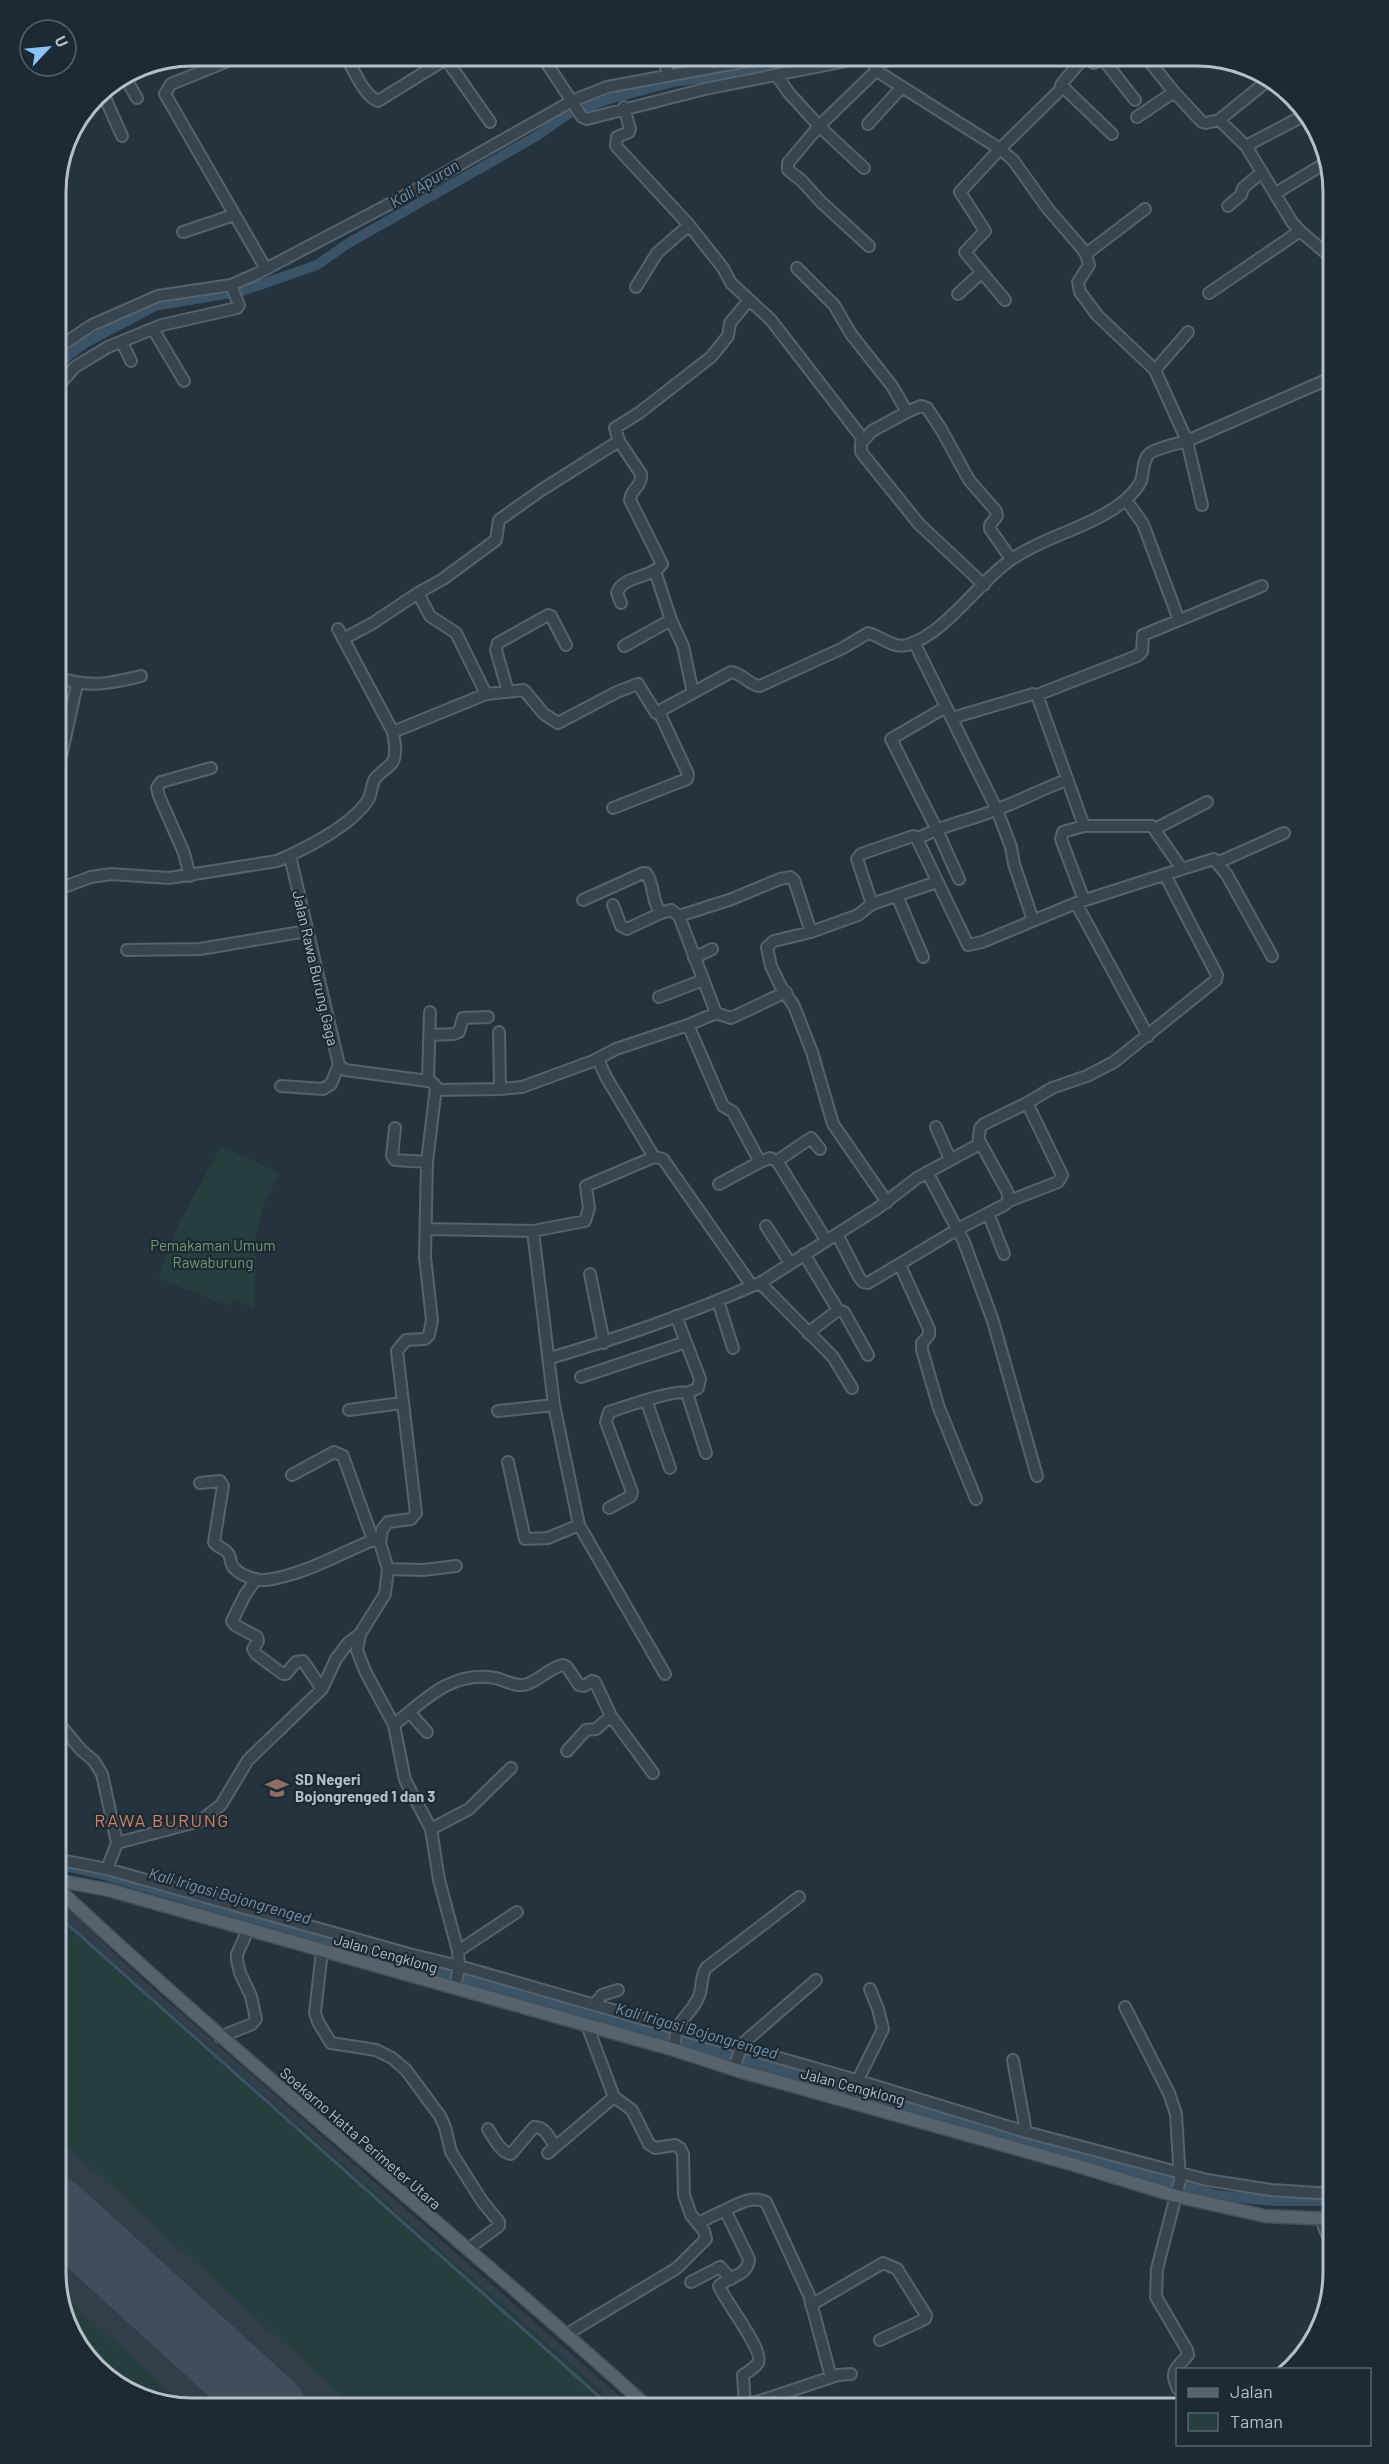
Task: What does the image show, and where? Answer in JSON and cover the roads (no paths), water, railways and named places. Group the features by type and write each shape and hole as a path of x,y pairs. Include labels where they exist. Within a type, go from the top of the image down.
{"main road":[{"name":"Jalan Cengklong","path":"66,1882 214,1909 248,1930 455,1986 995,2140 1178,2185 1265,2216 1323,2219"},
{"name":"Soekarno Hatta Perimeter Utara","path":"66,1896 220,2037 567,2334 638,2398"}],"street":[{"path":"215,66 171,84 165,94 266,269"},
{"path":"351,66 364,87 378,101 431,66"},
{"path":"451,66 490,123"},
{"path":"549,66 582,117 590,118 624,107 705,88 777,76 815,66"},
{"path":"666,66 669,75"},
{"path":"66,342 92,325 158,296 234,291 266,269 573,103 607,87 719,66"},
{"path":"869,246 788,170 788,162 870,66"},
{"path":"878,66 902,87 1000,149 1013,160 1048,209 1086,254 1089,265 1078,282 1080,292 1097,315 1155,370 1187,441 1202,505"},
{"path":"1005,300 965,252 984,233 985,228 960,192 1060,90 1077,66"},
{"path":"1112,66 1135,100"},
{"path":"1154,66 1174,92 1202,122 1206,123 1219,120 1263,85"},
{"path":"777,76 819,126 864,168"},
{"path":"128,83 137,98"},
{"path":"1061,86 1112,134"},
{"path":"868,124 902,87"},
{"path":"1137,117 1174,92"},
{"path":"106,100 122,136"},
{"path":"624,107 630,129 629,132 617,137 616,146 689,225 723,268 731,283 782,334 863,439"},
{"path":"1246,146 1299,118"},
{"path":"1219,120 1246,146 1292,222 1323,250"},
{"path":"1276,193 1321,166"},
{"path":"1228,206 1241,195 1243,188 1262,172"},
{"path":"1086,254 1145,209"},
{"path":"183,232 234,215"},
{"path":"636,287 657,254 689,225"},
{"path":"1209,293 1235,278 1300,231"},
{"path":"797,268 834,306 851,334 892,386 907,412"},
{"path":"958,294 981,273"},
{"path":"66,377 75,367 100,351 162,325 232,310 239,305 234,291"},
{"path":"621,603 617,593 621,586 655,571 661,566 661,561 630,500 631,495 640,486 641,474 619,441 615,428 639,413 711,357 728,336 730,323 750,300"},
{"path":"153,329 184,381"},
{"path":"1155,370 1188,332"},
{"path":"122,342 131,361"},
{"path":"393,732 486,694 524,690 544,714 558,723 617,692 638,684 652,710 659,712 731,672 741,675 753,685 760,686 843,648 868,633 899,645 914,642 935,629 1011,559 1064,531 1111,511 1126,500 1141,480 1146,457 1152,452 1187,441 1323,382"},
{"path":"984,585 901,504 861,452 860,446 863,439 872,430 921,406 927,408 969,480 996,511 997,516 990,525 990,530 1011,559"},
{"path":"66,886 91,877 111,874 169,878 277,861 290,856 352,819 369,798 373,782 381,770 392,763 396,751 393,732 341,634 374,623 443,579 496,540 499,520 619,441"},
{"path":"1126,500 1143,524 1179,620"},
{"path":"655,571 682,646 693,693"},
{"path":"952,717 1036,694 1137,656 1142,652 1143,635 1262,586"},
{"path":"418,593 430,616 456,633 486,694"},
{"path":"508,692 496,650 498,643 548,615 551,616 566,645"},
{"path":"624,646 671,620"},
{"path":"914,642 997,810 1033,920"},
{"path":"66,680 77,684 109,684 141,676"},
{"path":"66,734 77,684"},
{"path":"1036,694 1084,826"},
{"path":"946,707 891,739 959,879"},
{"path":"613,808 687,778 688,774 659,712"},
{"path":"190,876 184,853 157,788 160,782 211,768"},
{"path":"872,904 857,859 861,854 914,836 919,838 997,810 1036,791 1067,780"},
{"path":"1155,828 1207,802"},
{"path":"1148,1035 1080,902 1061,838 1063,832 1084,826 1149,824 1155,828 1182,869"},
{"path":"1217,863 1284,833"},
{"path":"919,838 918,841 968,945 982,942 1080,902 1213,859 1227,875 1272,956"},
{"name":"Jalan Rawa Burung Gaga","path":"290,856 339,1065 345,1070 432,1086 500,1089 522,1087 598,1059 616,1049 688,1025 716,1013 723,1017 731,1017 786,992"},
{"path":"582,900 646,873 651,880 654,901 661,914"},
{"path":"1009,1202 1008,1191 980,1142 980,1128 1052,1088 1087,1076 1114,1062 1217,979 1164,875"},
{"path":"679,916 790,877 794,880 811,932"},
{"path":"887,1202 833,1125 812,1052 794,1006 771,966 768,947 774,941 811,932 858,915 872,904 937,882"},
{"path":"897,896 922,957"},
{"path":"613,905 621,926 627,929 671,910 679,916 716,1013"},
{"path":"127,950 200,949 307,931"},
{"path":"694,958 712,949"},
{"path":"659,997 703,980"},
{"path":"200,1483 220,1481 223,1486 214,1542 218,1547 227,1551 235,1569 256,1580 296,1572 377,1542 387,1522 411,1519 416,1513 397,1351 406,1340 425,1339 431,1328 425,1276 427,1162 432,1086 430,1012"},
{"path":"429,1035 459,1032 461,1020 467,1016 488,1017"},
{"path":"688,1025 723,1106 733,1112 760,1162"},
{"path":"499,1032 500,1089"},
{"path":"598,1059 606,1077 654,1157"},
{"path":"280,1086 323,1089 331,1084 339,1065"},
{"path":"837,1234 863,1282 873,1282 958,1229 1009,1202 1058,1182 1062,1175 1026,1103"},
{"path":"936,1127 950,1159"},
{"path":"395,1128 392,1156 395,1160 427,1162"},
{"path":"777,1161 811,1138 820,1149"},
{"path":"550,1358 604,1343 718,1301 756,1284 887,1202 927,1172 980,1142"},
{"path":"426,1229 533,1231 585,1221 589,1208 586,1186 654,1157 663,1159 756,1284 832,1357 852,1388"},
{"path":"719,1184 770,1158 777,1161 826,1240"},
{"path":"927,1172 958,1229 993,1321 1037,1476"},
{"path":"988,1213 1004,1254"},
{"path":"766,1226 790,1263"},
{"path":"533,1231 554,1405 579,1525 665,1674"},
{"path":"804,1254 838,1310 844,1312 868,1355"},
{"path":"900,1265 928,1329 929,1335 922,1343 939,1408 976,1499"},
{"path":"590,1274 604,1343"},
{"path":"718,1301 733,1348"},
{"path":"808,1333 838,1310"},
{"path":"609,1508 631,1496 632,1492 606,1422 606,1416 609,1412 646,1400 677,1392 687,1393 698,1388 700,1379 676,1316"},
{"path":"581,1377 686,1342"},
{"path":"687,1393 706,1453"},
{"path":"646,1400 670,1468"},
{"path":"349,1410 402,1403"},
{"path":"498,1411 554,1405"},
{"path":"117,1843 200,1821 221,1805 248,1760 322,1689 336,1659 348,1643 360,1634 385,1594 387,1569 343,1456 334,1452 292,1475"},
{"path":"508,1462 525,1539 548,1538 579,1525"},
{"path":"387,1569 423,1570 456,1566"},
{"path":"256,1580 245,1594 232,1621 257,1637 258,1641 253,1649 256,1654 283,1674 286,1674 297,1662 303,1661 322,1689"},
{"path":"360,1634 357,1650 365,1671 394,1725 405,1780 430,1829 439,1880 458,1951 459,1968 455,1986"},
{"path":"394,1725 431,1693 445,1685 468,1678 495,1678 526,1685 564,1665 579,1685 584,1686 592,1681 595,1682 611,1716 653,1773"},
{"path":"409,1712 427,1732"},
{"path":"567,1751 586,1730 596,1730 611,1716"},
{"path":"66,1732 94,1761 102,1774 117,1843 107,1869"},
{"path":"430,1829 469,1809 510,1768"},
{"path":"66,1860 107,1869 214,1909 409,1954 594,2005 675,2032 739,2048 1026,2132 1178,2185 1240,2186 1323,2194"},
{"path":"675,2049 675,2032 699,1996 701,1976 706,1968 799,1897"},
{"path":"458,1951 517,1912"},
{"path":"220,2037 252,2024 256,2019 251,1996 240,1973 237,1960 237,1954 248,1930"},
{"path":"322,1951 315,2013 331,2043 376,2050 392,2058 406,2070 440,2116 446,2127 451,2152 482,2201 499,2222 499,2226 468,2249"},
{"path":"734,2067 739,2048 816,1980"},
{"path":"849,2098 882,2029 878,2009 870,1989"},
{"path":"594,2005 602,1995 618,1990"},
{"path":"1125,2007 1174,2104 1178,2185 1157,2269 1156,2297 1187,2350 1188,2355 1175,2367 1173,2374 1176,2383"},
{"path":"567,2334 677,2268 706,2239 704,2232 691,2215 684,2195 683,2154 680,2148 675,2145 655,2148 649,2144 632,2110 614,2097 587,2025"},
{"path":"1012,2061 1026,2132"},
{"path":"488,2129 504,2151 511,2154 534,2127 543,2129 551,2150 614,2097"},
{"path":"995,2140 1000,2126"},
{"path":"698,2223 742,2202 757,2198 766,2202 791,2251 811,2305 831,2377"},
{"path":"725,2210 749,2259 746,2270 720,2284 719,2289 748,2335 759,2358 758,2363 743,2375 744,2398"},
{"path":"811,2305 883,2263 891,2265 897,2269 926,2315 925,2319 915,2326 880,2340"},
{"path":"691,2282 720,2267 731,2278"},
{"path":"771,2398 831,2377 851,2374"}],"waterway":[{"name":"Kali Apuran","path":"66,357 85,343 155,306 242,291 317,265 347,244 535,137 570,113 609,99 674,82 773,66"},
{"name":"Kali Irigasi Bojongrenged","path":"66,1866 104,1875 1216,2195 1273,2201 1323,2201"},
{"path":"66,1923 601,2398"}],"place":[{"name":"SD Negeri Bojongrenged 1 dan 3","path":"277,1788"}],"district":[{"name":"RAWA BURUNG","path":"162,1820"}],"park label":[{"name":"Pemakaman Umum Rawaburung","path":"213,1254"}]}
